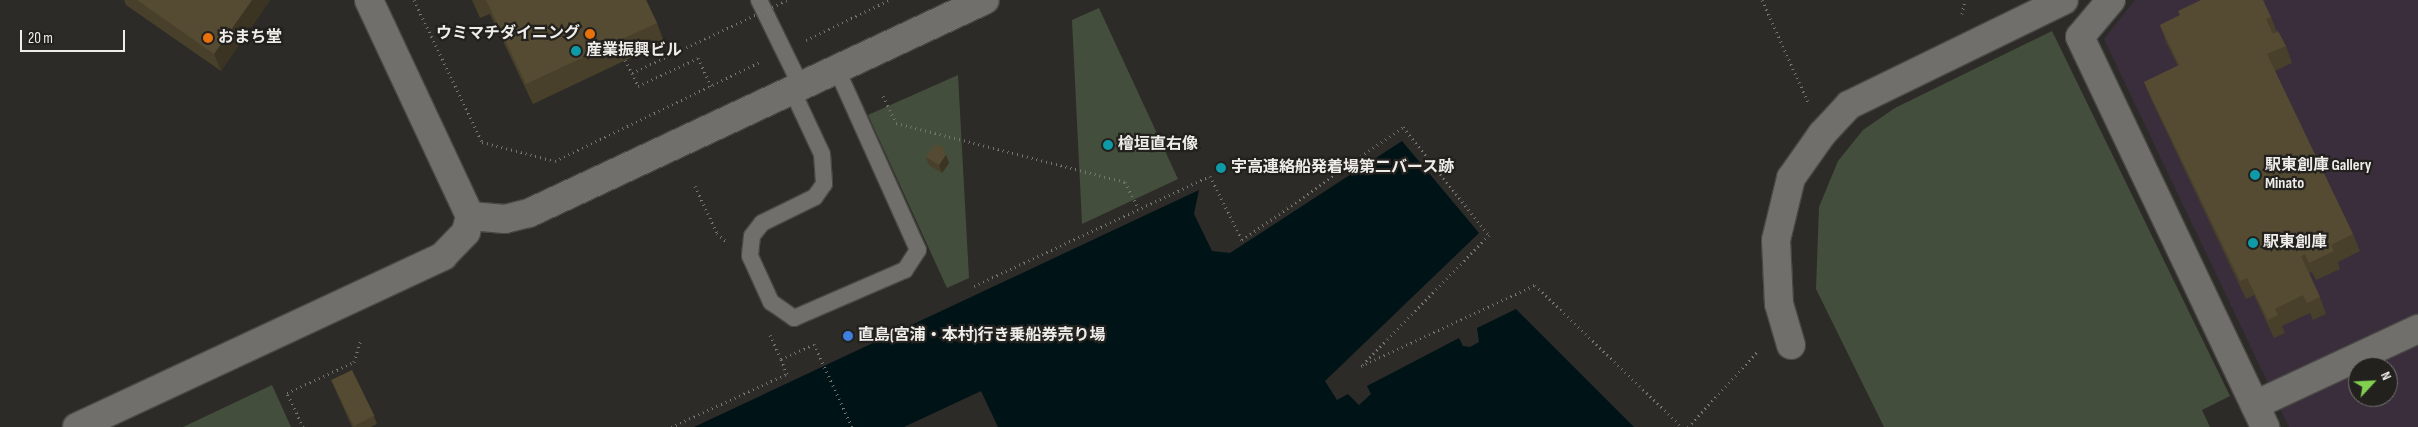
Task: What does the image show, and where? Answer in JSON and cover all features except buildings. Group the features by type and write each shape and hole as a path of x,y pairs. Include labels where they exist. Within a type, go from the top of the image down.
{"street":[{"path":"77,427 443,256 466,232 470,216 369,0"},
{"path":"470,216 505,219 529,214 985,0"},
{"path":"1791,345 1779,304 1776,240 1791,178 1822,134 1849,105 2064,0"},
{"path":"2111,0 2080,37 2260,416 2418,329"}],"lane":[{"path":"759,0 783,51 822,154 824,184 816,196 762,224 752,236 750,256 771,302 794,318 807,316 905,270 918,250 837,70"}],"path":[{"path":"414,0 482,142 555,161 889,0"},
{"path":"632,73 788,0"},
{"path":"1762,0 1822,134"},
{"path":"625,60 638,86 698,58 711,86"},
{"path":"883,96 896,123 1125,182 1139,209"},
{"path":"974,286 1210,176 1242,240 1402,127 1489,235 1361,366 1535,284 1682,427"},
{"path":"302,427 287,393 354,362 361,339"},
{"path":"671,427 787,374 781,359"},
{"path":"821,360 852,427"}],"shaded area":[{"path":"2135,0 2418,0 2418,427 2289,427 2104,39"},
{"path":"1402,141 1479,233 1325,381 1337,400 1348,394 1359,405 1371,394 1367,386 1459,338 1463,346 1470,347 1479,342 1477,328 1516,309 1634,427 694,427 1199,190 1194,214 1212,251 1230,253"}],"green space":[{"path":"1099,8 1178,179 1082,224 1072,20"},
{"path":"2052,31 2230,396 2202,410 2210,427 1884,427 1816,289 1819,207 1838,161 1863,130 1895,108"},
{"path":"958,75 969,278 947,288 868,115"},
{"path":"272,385 291,427 183,427"}],"pier":[{"path":"981,391 998,427 904,427"}],"place":[{"name":"ウミマチダイニング","path":"590,34"},
{"name":"おまち堂","path":"208,38"},
{"name":"産業振興ビル","path":"576,51"},
{"name":"檜垣直右像","path":"1108,145"},
{"name":"宇高連絡船発着場第二バース跡","path":"1221,168"},
{"name":"駅東創庫 Gallery Minato","path":"2255,175"},
{"name":"駅東創庫","path":"2253,243"},
{"name":"直島(宮浦・本村)行き乗船券売り場","path":"848,336"}]}
